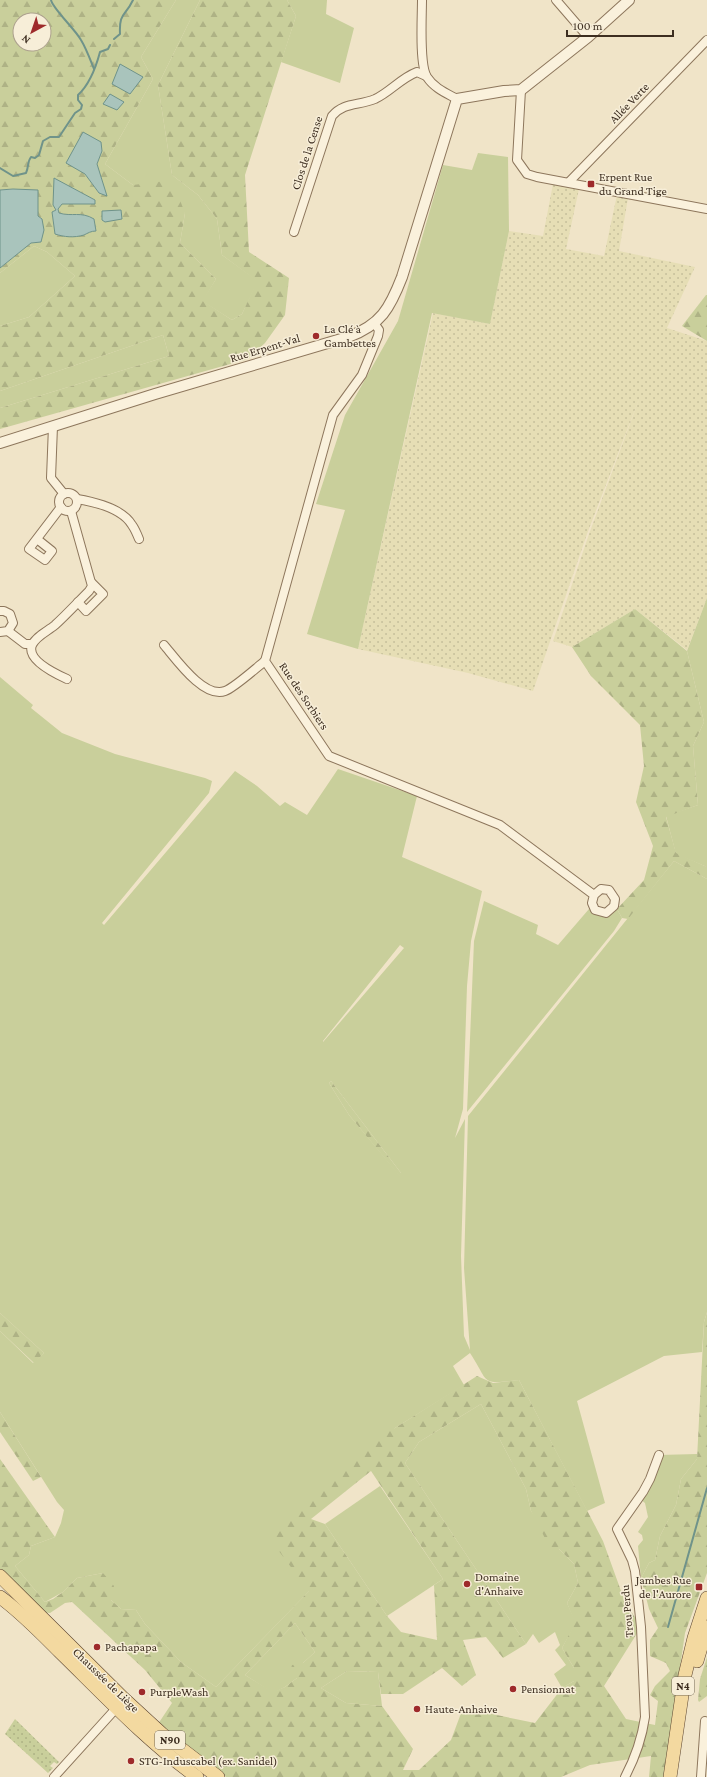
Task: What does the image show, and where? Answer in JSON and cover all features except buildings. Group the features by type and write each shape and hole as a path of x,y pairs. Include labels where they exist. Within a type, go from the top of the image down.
{"main road":[{"name":"Chaussée de Liège","path":"0,1576 62,1638 170,1756 197,1777"},
{"name":"N90","path":"0,1587 62,1638"},
{"name":"Chaussée de Liège","path":"0,1597 121,1703 218,1777"},
{"name":"N4","path":"670,1777 685,1675 694,1638 707,1598"},
{"name":"N4","path":"679,1777 692,1678 707,1627"}],"street":[{"path":"422,0 423,58 426,76 439,89 457,99 504,91 521,90 588,37 630,0"},
{"path":"556,0 588,37"},
{"name":"Allée Verte","path":"569,182 707,40"},
{"name":"Clos de la Cense","path":"294,232 332,116 338,109 346,106 362,104 376,98 408,75 417,72 426,76"},
{"path":"521,90 521,116 517,160 527,174 536,177 707,209"},
{"name":"Rue Erpent-Val","path":"0,444 53,426 348,337 366,329 374,323 384,314 393,300 402,277 457,99"},
{"name":"Rue des Sorbiers","path":"374,323 379,330 378,336 362,375 333,415 265,661 329,756 500,826 594,895"},
{"path":"53,426 51,478 64,494"},
{"path":"64,494 72,494 77,500 94,502 115,510 132,524 139,539"},
{"path":"64,494 59,502 61,507 67,511 71,511"},
{"path":"71,511 77,504 77,500"},
{"path":"37,538 61,507"},
{"path":"71,511 92,583 103,594 86,611 78,602"},
{"path":"0,612 7,612 12,616 13,623 4,632 25,644 32,644 54,626 89,591 92,583"},
{"path":"32,644 32,655 36,661 46,666 53,673 67,679"},
{"path":"164,645 202,687 212,692 225,691 265,661"},
{"name":"Trou Perdu","path":"625,1777 641,1736 645,1717 635,1571 632,1560 617,1529 650,1480 660,1454"},
{"path":"54,1777 121,1703"},
{"path":"701,1777 705,1722"}],"shaded area":[{"path":"553,184 579,189 566,249 604,256 617,195 628,198 619,251 695,267 667,328 707,341 707,598 687,650 635,609 572,647 553,641 589,534 641,394 587,534 533,691 468,673 358,649 433,313 490,324 509,231 543,236"}],"green space":[{"path":"0,0 176,0 141,57 153,79 105,164 133,185 172,180 185,213 180,243 216,279 203,301 232,320 242,314 257,281 222,255 217,219 198,195 172,175 158,85 200,0 287,0 296,16 245,175 249,252 289,278 285,315 265,343 248,359 0,429 0,408 169,356 163,335 0,391 0,326 29,317 75,276 47,252 34,246 0,273 0,268 31,243 41,242 38,216 13,189 0,190","holes":["102,151 97,164 99,193 85,174","54,179 95,200 95,204 62,203 58,209 59,213 81,215 94,219 96,231 90,231 84,235 54,227 52,212 56,210"]},
{"path":"176,0 200,0 158,85 172,175 198,195 217,219 222,255 258,281 242,314 232,320 202,301 216,279 180,243 185,213 133,185 105,164 153,79 141,57"},
{"path":"287,0 327,0 326,14 354,28 340,83 281,62 296,16"},
{"path":"478,153 508,157 509,231 490,324 432,313 358,649 307,634 345,510 316,504 345,415 398,321 443,165 472,170"},
{"path":"34,246 47,252 75,276 29,317 0,326 0,273"},
{"path":"707,295 707,341 682,326"},
{"path":"163,335 169,356 0,408 0,391"},
{"path":"707,598 707,867 676,854 666,816 698,805 693,746 704,722 687,651"},
{"path":"635,609 687,651 704,722 693,746 698,805 666,817 676,853 707,867 707,879 674,861 628,919 622,918 617,909 644,880 653,846 636,802 644,766 640,725 591,676 572,647"},
{"path":"0,677 33,705 31,708 62,733 115,754 212,781 209,793 102,923 104,925 235,771 257,786 280,806 285,802 307,815 338,769 417,796 402,857 482,891 471,941 467,986 463,1109 455,1138 465,1119 461,1256 464,1336 470,1350 464,1268 468,1116 674,861 707,879 707,1312 704,1322 702,1352 664,1356 577,1401 605,1503 587,1511 519,1380 491,1382 487,1380 470,1353 453,1366 464,1385 395,1428 277,1539 317,1583 216,1687 181,1662 145,1624 136,1610 121,1609 111,1600 103,1573 77,1578 63,1592 45,1602 15,1566 29,1555 31,1546 55,1537 61,1523 64,1510 57,1502 0,1412 0,1331 33,1363 44,1353 0,1313","holes":["400,945 404,948 323,1042 323,1041","331,1081 401,1173 401,1177 349,1115 329,1083"]},
{"path":"484,901 538,925 536,934 558,945 589,909 596,914 607,916 617,909 622,918 614,931 467,1112 474,941"},
{"path":"331,1081 401,1173 401,1178 349,1115 329,1083"},
{"path":"707,1312 707,1573 685,1633 664,1777 649,1777 651,1756 590,1765 561,1777 226,1777 158,1724 172,1703 145,1670 72,1602 65,1603 50,1613 40,1612 0,1573 0,1459 55,1537 31,1546 29,1555 15,1566 45,1602 53,1599 63,1592 77,1578 103,1573 114,1586 111,1600 121,1609 136,1610 145,1624 181,1662 216,1687 309,1591 272,1542 292,1513 364,1444 395,1428 477,1376 493,1383 519,1380 603,1541 625,1602 641,1627 604,1686 626,1719 655,1725 658,1701 650,1695 655,1686 670,1671 666,1663 650,1656 650,1640 658,1628 649,1609 641,1578 649,1563 655,1560 660,1536 676,1505 681,1479 697,1459 704,1322","holes":["481,1404 526,1489 531,1511 550,1548 559,1549 574,1564 578,1583 567,1603 575,1623 562,1648 574,1668 574,1681 562,1688 535,1723 463,1708 451,1740 419,1770 403,1770 413,1749 382,1706 346,1703 321,1688 347,1671 378,1672 381,1694 403,1694 442,1668 462,1686 476,1675 463,1640 486,1637 503,1658 526,1644 405,1463 419,1442","371,1471 443,1579 434,1585 437,1640 401,1632 387,1616 325,1524 311,1519","295,1623 315,1652 303,1663 292,1665 290,1672 297,1678 285,1687 273,1692 245,1675"]},
{"path":"0,1313 44,1353 34,1363 0,1331"},
{"path":"481,1404 526,1489 531,1511 559,1549 574,1564 578,1583 567,1603 576,1623 562,1648 574,1668 574,1681 562,1688 554,1674 566,1665 555,1650 560,1645 555,1632 539,1643 533,1634 526,1644 405,1463 419,1442"},
{"path":"0,1412 41,1477 33,1481 0,1432"},
{"path":"697,1454 697,1459 681,1479 676,1505 660,1536 655,1560 649,1563 641,1578 638,1546 643,1540 642,1535 638,1532 648,1517 645,1503 639,1498 659,1455"},
{"path":"380,1486 443,1579 387,1616 325,1524"},
{"path":"295,1623 315,1652 303,1663 297,1678 285,1687 273,1693 245,1675"},
{"path":"707,1657 707,1696 699,1702 700,1679"},
{"path":"347,1671 378,1672 382,1706 346,1703 321,1688"},
{"path":"15,1719 59,1762 57,1764 54,1762 50,1766 53,1768 48,1773 5,1734"}],"water":[{"path":"120,64 143,77 130,94 112,84"},
{"path":"110,94 124,102 117,110 103,104"},
{"path":"83,132 101,142 102,151 97,164 107,196 99,193 85,174 66,163"},
{"path":"54,178 95,200 95,204 62,204 58,209 59,213 85,215 94,219 96,231 77,237 55,234 52,212 56,210 53,205"},
{"path":"0,190 38,190 38,216 42,219 44,230 41,242 31,243 0,268"},
{"path":"121,210 122,219 105,222 102,220 102,211"}],"waterway":[{"path":"51,0 81,40 94,69"},
{"path":"114,39 120,34 120,22 133,0"},
{"path":"0,168 13,176 26,173 31,157 35,158 39,155 43,141 50,137 59,137 75,113 81,109 82,105 78,100 78,95 89,81 100,52 108,49 110,45"},
{"path":"668,1627 707,1488"}],"place":[{"name":"Erpent Rue du Grand Tige","path":"591,184"},
{"name":"La Clé à Gambettes","path":"316,336"},
{"name":"Domaine d'Anhaive","path":"467,1584"},
{"name":"Jambes Rue de l'Aurore","path":"699,1587"},
{"name":"Pachapapa","path":"97,1647"},
{"name":"Pensionnat","path":"513,1689"},
{"name":"PurpleWash","path":"142,1692"},
{"name":"Haute-Anhaive","path":"417,1709"},
{"name":"STG-Induscabel (ex. Sanidel)","path":"131,1761"}]}
